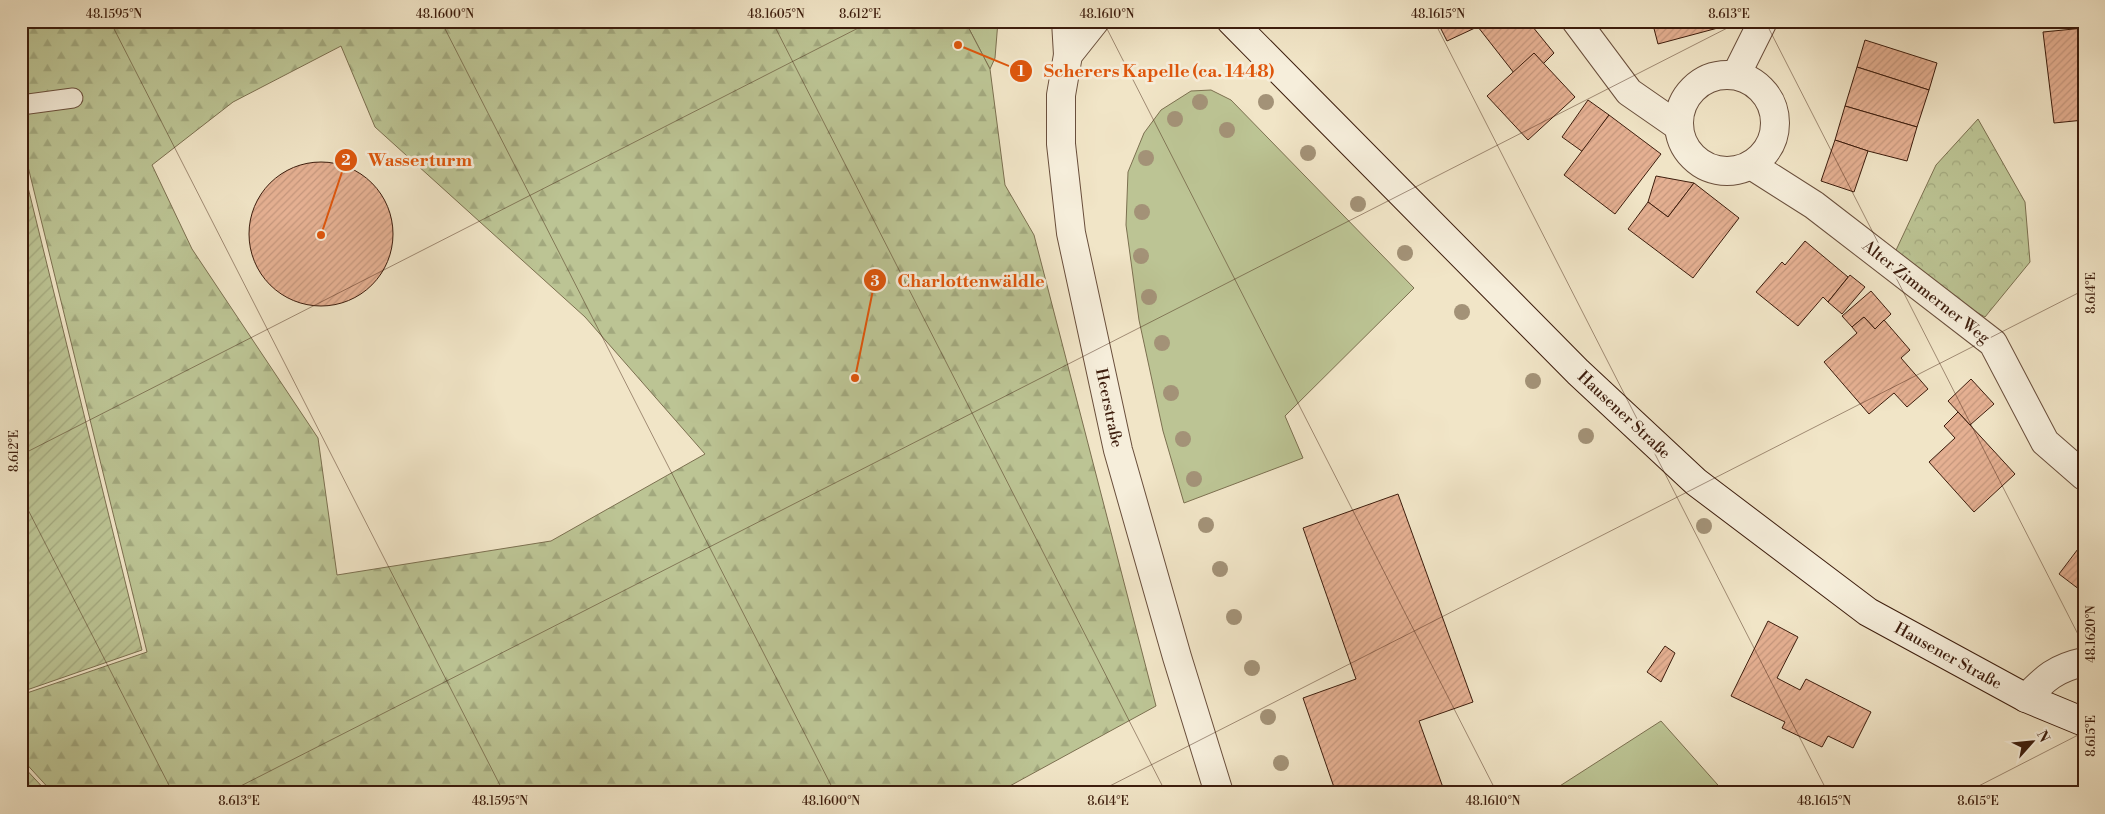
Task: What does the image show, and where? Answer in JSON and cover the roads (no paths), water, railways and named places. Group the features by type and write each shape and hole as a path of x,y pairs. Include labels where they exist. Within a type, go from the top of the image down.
{"street":[{"path":"1066,21 1068,55"},
{"name":"Heerstraße","path":"1095,21 1068,55 1062,95 1061,144 1071,233 1118,450 1177,657 1219,793"},
{"name":"Hausener Straße","path":"1231,21 1578,372 1696,482 1868,612 2026,698 2084,722"},
{"path":"1576,21 1629,92 1678,126"},
{"path":"1736,75 1763,21"},
{"path":"1722,74 1736,75 1752,81 1764,92 1773,106 1776,123 1773,140 1764,154 1751,165 1739,170 1724,172 1711,169 1698,162 1688,152 1681,139 1678,126 1680,111 1685,98 1695,86 1707,78 1722,74"},
{"name":"Alter Zimmerner Weg","path":"1751,165 1814,205 1993,343 2045,442 2084,476"},
{"path":"2026,698 2046,677 2073,664 2084,662"}],"lane":[{"path":"21,105 73,98"}],"place":[{"name":"Scherers Kapelle (ca. 1448)","path":"958,45"},
{"name":"Wasserturm","path":"321,235"},
{"name":"Charlottenwäldle","path":"855,378"}]}
